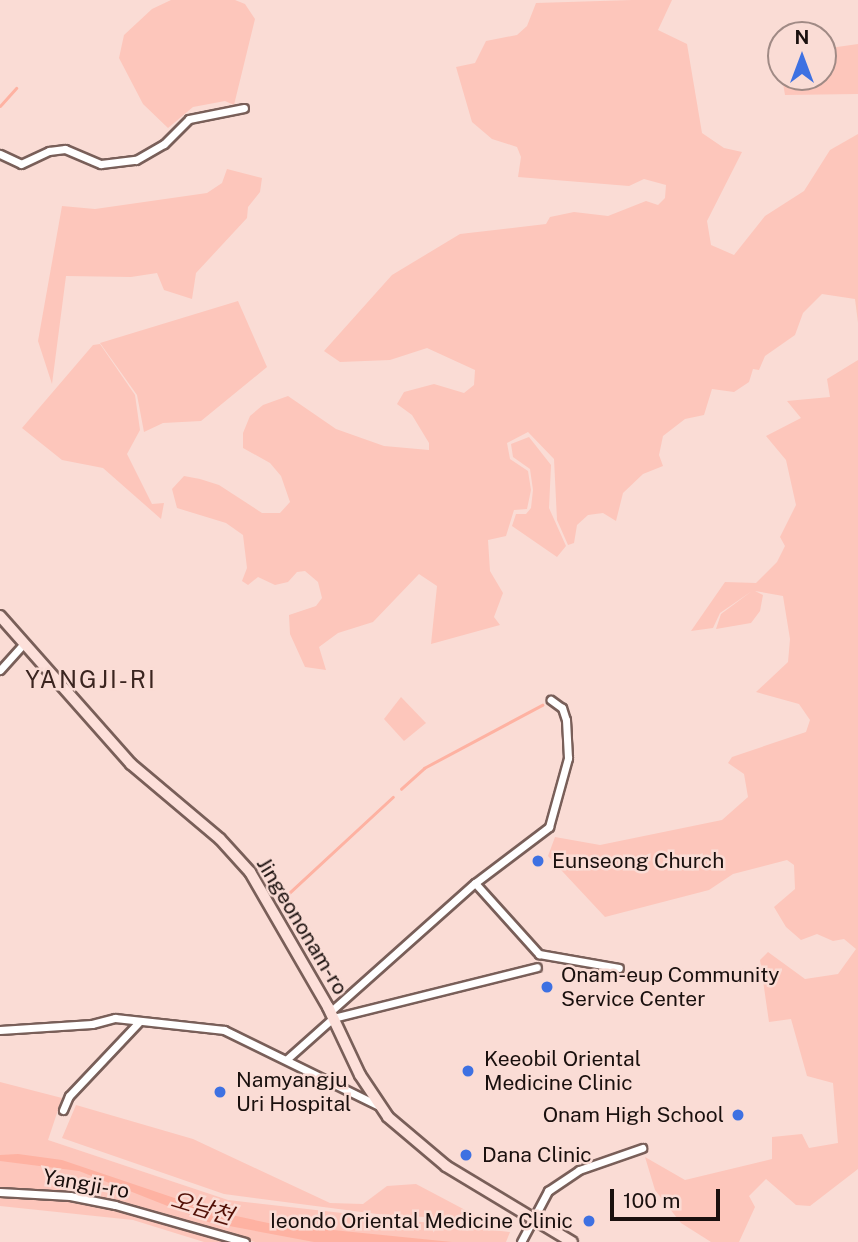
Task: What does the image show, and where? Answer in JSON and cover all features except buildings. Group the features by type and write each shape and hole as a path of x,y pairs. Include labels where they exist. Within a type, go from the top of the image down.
{"main road":[{"name":"Jingeononam-ro","path":"0,616 131,764 234,852 264,894 332,1015 354,1064 381,1107 446,1166 572,1242"}],"street":[{"path":"0,154 21,164 49,150 65,149 102,164 128,162 156,151 200,114 244,108"},
{"path":"0,670 24,643"},
{"path":"287,1059 475,883 549,827 568,758 566,720 562,708 551,700"},
{"path":"475,883 539,954 619,968"},
{"path":"332,1015 537,967"},
{"path":"0,1030 79,1025 115,1018 224,1030 381,1107"},
{"path":"63,1110 69,1096 139,1022"},
{"path":"523,1239 535,1222 548,1191 579,1170 642,1148"},
{"name":"Yangji-ro","path":"0,1192 47,1193 104,1203 245,1242"}],"shaded area":[{"path":"171,0 235,0 245,4 255,19 234,105 225,101 193,107 168,128 143,104 119,58 124,35 152,9"},
{"path":"672,0 658,30 687,44 702,133 724,148 742,152 707,221 711,245 734,255 765,216 804,191 830,150 858,134 858,323 855,299 822,294 803,313 795,335 765,356 759,370 753,369 749,382 734,392 712,389 704,415 685,419 663,436 659,455 663,466 643,474 623,493 616,521 603,513 588,515 577,525 574,543 568,545 557,520 554,459 528,432 507,443 510,459 528,471 531,490 527,509 514,510 506,536 488,540 490,571 503,593 494,617 500,625 431,644 437,586 419,574 373,622 338,633 319,647 326,670 305,667 290,634 289,615 316,606 322,598 318,582 305,571 297,572 288,582 275,585 258,577 248,585 242,581 247,568 243,535 226,523 177,508 172,489 184,476 200,479 219,485 262,513 280,513 290,502 281,476 270,463 243,448 243,433 250,416 263,405 288,396 336,429 384,446 429,450 429,443 412,415 397,404 404,392 434,384 464,393 474,385 475,370 427,348 390,360 340,362 324,351 392,275 460,234 546,224 550,217 574,212 608,216 646,201 658,205 665,198 666,185 644,179 629,186 518,177 521,157 517,147 492,139 472,122 456,67 475,63 486,41 517,35 527,26 536,3"},
{"path":"858,44 858,94 785,95 784,91 837,91 837,47"},
{"path":"227,169 262,178 260,192 248,207 247,218 196,273 192,299 164,290 157,273 131,277 66,276 52,384 38,341 62,206 95,209 207,193 222,183"},
{"path":"238,301 267,367 201,421 163,423 144,432 137,395 100,343"},
{"path":"100,344 135,395 140,430 127,454 152,504 164,503 161,519 103,468 62,460 22,428 93,345"},
{"path":"858,360 858,1169 810,1206 796,1205 766,1179 749,1196 755,1207 739,1242 711,1242 681,1223 655,1190 645,1157 685,1180 772,1159 772,1137 802,1134 809,1148 838,1143 833,1083 807,1076 791,1019 769,1022 760,960 768,952 805,979 838,974 856,949 844,939 833,941 817,934 801,940 786,927 774,907 795,889 794,865 787,860 733,874 709,890 605,917 548,856 555,837 600,845 722,820 748,797 744,774 728,763 732,757 806,732 810,720 799,704 756,692 788,662 790,639 783,596 755,591 763,595 760,611 751,623 716,629 721,614 752,591 720,613 713,628 691,631 725,582 756,583 777,562 785,546 780,537 796,505 786,460 766,436 801,418 787,401 830,397 827,379"},
{"path":"529,437 551,465 549,508 566,546 557,557 512,526 516,514 526,514 531,508 533,490 530,469 513,457 511,444"},
{"path":"401,697 426,723 404,741 384,719"},
{"path":"0,1082 62,1098 48,1140 228,1200 510,1232 506,1242 255,1242 76,1192 0,1187"},
{"path":"76,1105 193,1139 330,1203 363,1204 387,1186 416,1184 486,1221 377,1214 224,1194 62,1138"},
{"path":"0,1194 80,1200 235,1242 204,1242 133,1220 0,1206"}],"water":[{"name":"오남천","path":"18,1154 62,1160 213,1211 273,1224 452,1242 314,1242 208,1222 79,1171 0,1161 0,1155"}],"waterway":[{"path":"0,106 16,88"},
{"path":"401,789 424,768 542,705"},
{"path":"287,895 393,797"}],"place":[{"name":"Eunseong Church","path":"538,861"},
{"name":"Onam-eup Community Service Center","path":"547,987"},
{"name":"Keeobil Oriental Medicine Clinic","path":"468,1071"},
{"name":"Namyangju Uri Hospital","path":"220,1092"},
{"name":"Onam High School","path":"738,1115"},
{"name":"Dana Clinic","path":"466,1155"},
{"name":"Ieondo Oriental Medicine Clinic","path":"589,1221"}],"district":[{"name":"YANGJI-RI","path":"91,680"}]}
